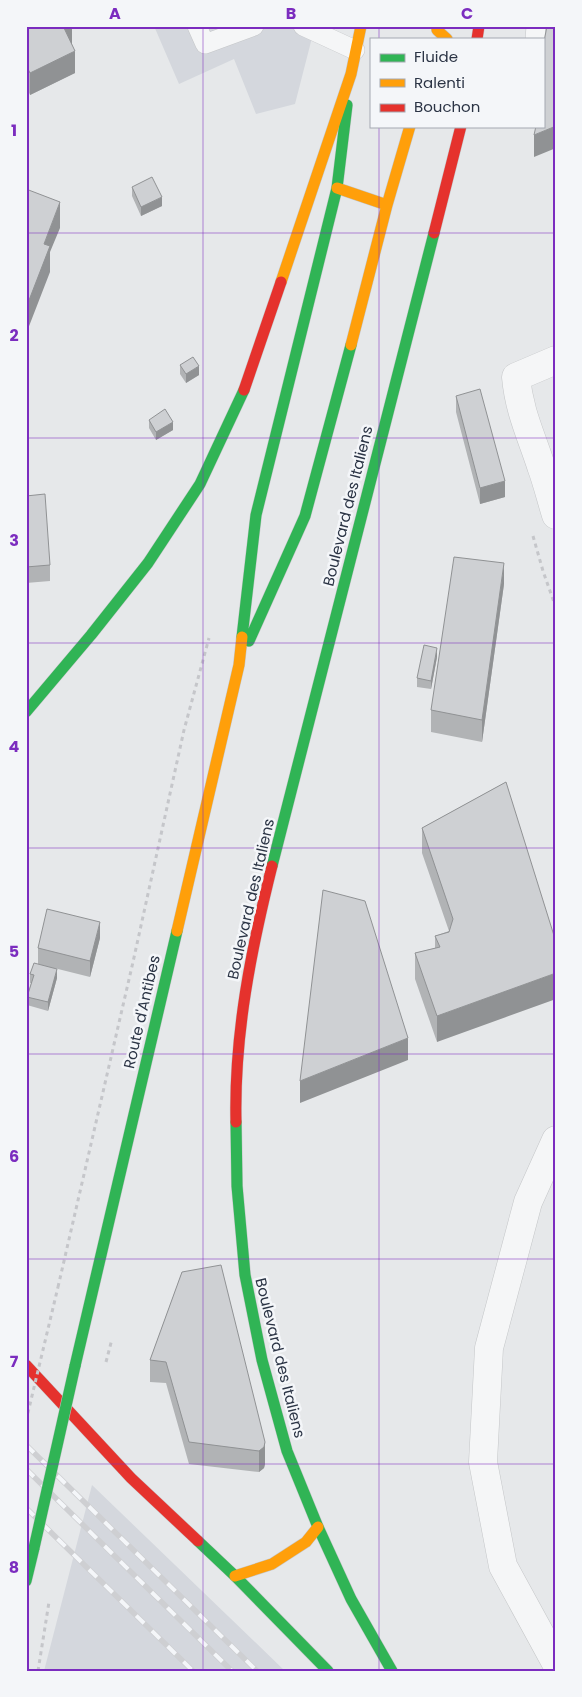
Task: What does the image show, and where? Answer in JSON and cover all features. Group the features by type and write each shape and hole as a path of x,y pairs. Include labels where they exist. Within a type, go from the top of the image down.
{"main road":[{"path":"239,665 256,515 337,188 351,74 361,26"},
{"path":"26,712 148,563 200,484 244,391 351,74"},
{"path":"239,665 305,516 362,307 387,204 409,128"},
{"name":"Boulevard des Italiens","path":"392,1671 351,1599 318,1527 287,1451 262,1360 245,1275 237,1186 235,1091 241,1023 256,935 460,128"},
{"path":"337,188 387,204"},
{"name":"Route d'Antibes","path":"26,1582 239,665"},
{"path":"26,1365 131,1478 235,1576 328,1671"},
{"path":"235,1576 272,1564 306,1542 318,1527"}],"street":[{"path":"556,360 516,377 518,397 524,420 556,515"},
{"path":"556,1140 528,1202 489,1348 483,1462 503,1566 556,1663"}],"lane":[{"path":"197,26 205,44 254,26"},
{"path":"303,26 355,50"}],"path":[{"path":"26,1421 133,962 184,730 211,630"},
{"path":"38,1671 50,1595"}],"shaded area":[{"path":"154,26 315,26 295,104 256,114 234,59 179,84"},
{"path":"92,1485 285,1671 44,1671"}],"building":[{"path":"26,26 69,26 64,28 75,51 30,73 26,65"},
{"path":"547,26 556,26 556,126 534,135 536,128 544,128 544,42"},
{"path":"152,177 162,197 141,207 132,187"},
{"path":"26,189 60,202 44,244 50,246 26,308"},
{"path":"193,357 199,366 186,374 180,365"},
{"path":"480,389 505,481 480,488 456,396"},
{"path":"165,409 173,422 156,432 149,420"},
{"path":"45,494 50,565 26,567 26,496"},
{"path":"454,557 504,563 482,720 431,710"},
{"path":"424,645 437,648 431,681 417,678"},
{"path":"506,782 556,942 556,973 437,1016 415,953 440,947 435,936 449,932 453,919 422,828"},
{"path":"323,890 365,901 408,1038 300,1081"},
{"path":"47,909 100,922 90,961 38,948"},
{"path":"34,963 57,969 48,1002 27,997 34,975 30,974"},
{"path":"221,1265 265,1442 264,1447 259,1451 189,1442 166,1362 150,1360 182,1272"}],"railway":[{"path":"26,1445 257,1671"},
{"path":"26,1469 232,1671"},
{"path":"26,1508 193,1671"}],"traffic: fast":[{"path":"242,637 256,515 337,188 347,105"},
{"path":"272,866 434,233"},
{"path":"249,641 305,516 351,345"},
{"path":"26,712 91,635 148,563 200,484 244,390"},
{"path":"75,1366 177,931"},
{"path":"236,1122 237,1186 245,1275 262,1360 287,1451 318,1527 351,1599 392,1671"},
{"path":"34,1548 75,1366"},
{"path":"198,1541 328,1671"},
{"path":"26,1581 34,1548"}],"traffic: slow":[{"path":"281,282 351,74 361,26"},
{"path":"437,26 437,30 446,38"},
{"path":"351,345 387,205 409,128"},
{"path":"337,188 387,205"},
{"path":"177,931 239,665 242,637"},
{"path":"235,1576 272,1564 306,1542 318,1527"}],"traffic: jam":[{"path":"477,38 479,26"},
{"path":"434,233 460,128"},
{"path":"244,390 281,282"},
{"path":"236,1122 238,1057 245,993 257,929 272,866"},
{"path":"26,1365 131,1478 198,1541"}]}
